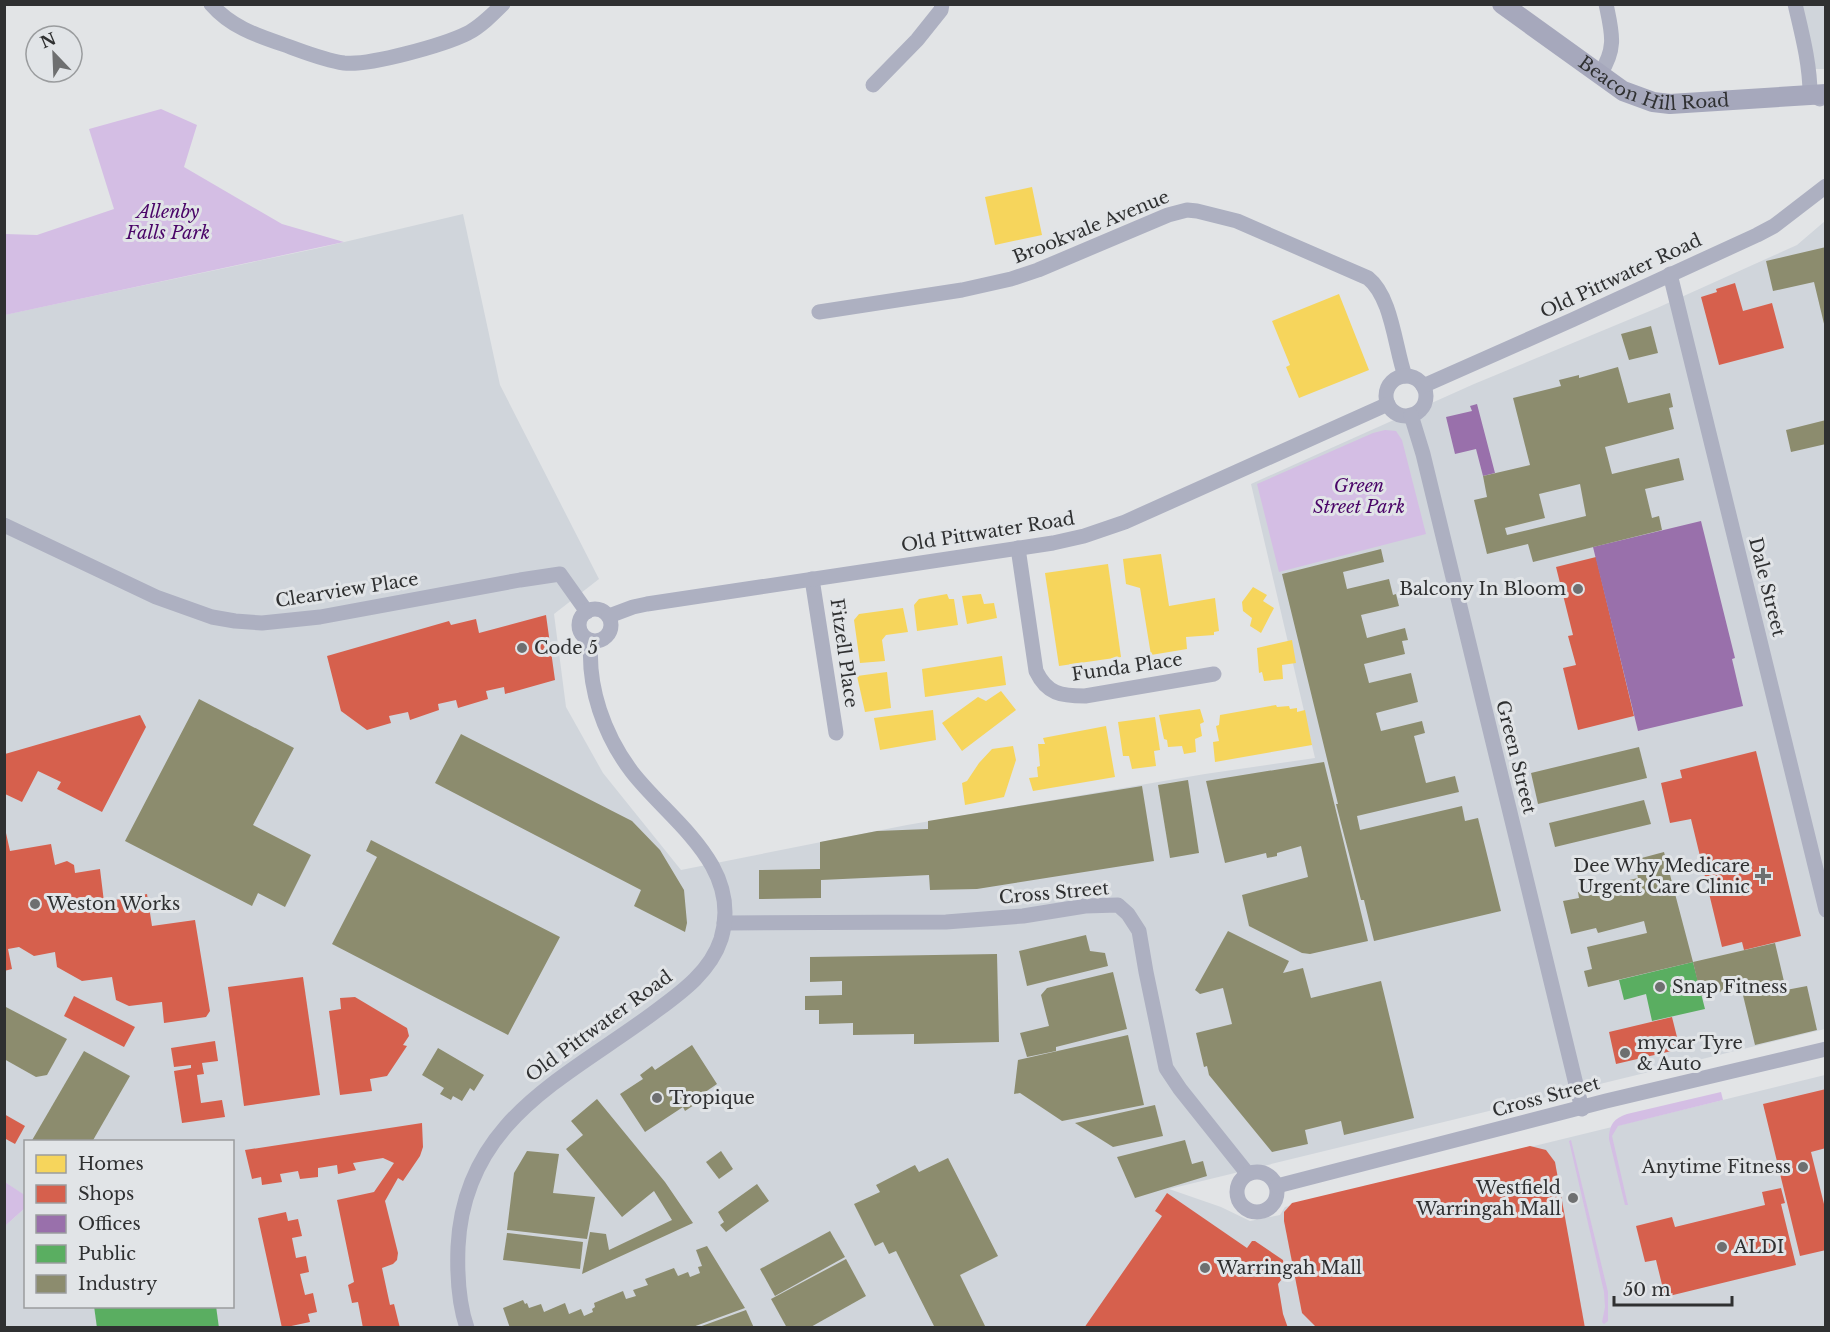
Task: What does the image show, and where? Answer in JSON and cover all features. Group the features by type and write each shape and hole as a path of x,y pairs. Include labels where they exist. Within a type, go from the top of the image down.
{"main road":[{"name":"Beacon Hill Road","path":"1502,4 1623,91 1653,102 1670,104 1820,96"}],"street":[{"path":"211,4 236,26 253,34 335,61 362,63 454,39 483,23 503,4"},
{"path":"873,85 917,40 942,4"},
{"path":"1600,74 1609,61 1613,45 1605,4"},
{"path":"1795,4 1810,80 1820,96"},
{"name":"Old Pittwater Road","path":"1423,386 1774,226 1826,186"},
{"name":"Brookvale Avenue","path":"819,312 962,290 1011,279 1038,270 1167,215 1187,210 1197,211 1237,221 1375,283 1383,299 1406,376"},
{"name":"Dale Street","path":"1670,274 1826,910"},
{"path":"1406,376 1414,378 1423,386 1426,394 1425,404 1411,415 1398,414 1388,404 1386,395 1389,386 1396,379 1406,376"},
{"name":"Old Pittwater Road","path":"609,616 647,604 1084,537 1125,522 1388,404"},
{"name":"Green Street","path":"1411,415 1433,495 1582,1109"},
{"name":"Clearview Place","path":"4,525 156,597 212,617 235,621 270,622 320,617 520,579 560,574 587,612"},
{"name":"Funda Place","path":"1018,548 1036,670 1042,683 1054,692 1070,696 1085,696 1214,674"},
{"name":"Fitzell Place","path":"812,579 836,733"},
{"path":"596,609 609,616 611,627 602,640 591,641 583,636 579,628 580,618 587,612 596,609"},
{"name":"Old Pittwater Road","path":"467,1328 460,1300 459,1234 466,1198 474,1176 488,1152 502,1130 545,1088 632,1029 694,980 708,966 716,952 724,923 723,894 713,866 691,836 633,773 608,730 591,676 591,641"},
{"name":"Cross Street","path":"724,923 946,922 1023,916 1085,906 1118,906 1128,914 1139,931 1166,1068 1247,1173"},
{"name":"Cross Street","path":"1276,1186 1826,1049"},
{"path":"1264,1172 1270,1176 1276,1186 1277,1193 1270,1207 1257,1212 1239,1202 1238,1185 1247,1173 1264,1172"}],"shaded area":[{"path":"1801,5 1825,5 1825,69 1815,69"},
{"path":"463,214 500,385 599,579 554,614 566,707 603,773 681,870 907,825 1205,774 1315,758 1251,484 1474,384 1657,308 1797,245 1825,221 1825,1029 1169,1189 1221,1207 1250,1221 1280,1215 1285,1207 1825,1075 1825,1327 5,1327 5,1226 24,1209 24,1308 234,1308 234,1140 24,1140 24,1195 5,1182 4,315 319,248"}],"green space":[{"name":"Allenby Falls Park","path":"161,109 197,125 184,167 282,224 344,242 5,315 5,234 37,235 114,209 89,129"},
{"name":"Green Street Park","path":"1385,430 1396,431 1402,440 1426,534 1279,572 1257,484 1373,433"},
{"path":"1721,1092 1723,1100 1618,1126 1612,1136 1628,1205 1625,1205 1609,1139 1613,1123 1627,1114"},
{"path":"1571,1140 1608,1292 1608,1321 1604,1324 1602,1322 1605,1307 1604,1292 1569,1141"},
{"path":"5,1182 24,1195 24,1209 5,1226"}],"building: Homes":[{"path":"1032,187 1042,235 995,245 985,197"},
{"path":"1339,294 1369,370 1299,398 1286,367 1290,365 1272,321"},
{"path":"1161,554 1169,606 1215,598 1219,631 1214,632 1214,635 1186,637 1187,649 1151,655 1140,588 1126,584 1123,559"},
{"path":"1108,564 1121,657 1059,666 1045,573"},
{"path":"1253,587 1267,595 1263,601 1274,608 1261,633 1250,626 1252,618 1243,611 1242,602"},
{"path":"947,594 949,599 954,599 958,625 917,631 914,605 919,599"},
{"path":"981,594 984,604 994,603 997,618 967,624 962,596"},
{"path":"903,608 908,632 886,635 882,640 885,661 860,663 854,620 859,614"},
{"path":"1292,640 1296,663 1282,665 1283,679 1264,681 1262,672 1259,673 1257,648"},
{"path":"1002,656 1006,685 925,697 922,669"},
{"path":"887,672 891,708 865,712 857,676"},
{"path":"1001,691 1016,710 962,751 942,723 978,697 986,701"},
{"path":"1276,705 1277,707 1289,706 1290,709 1297,708 1297,712 1305,710 1312,745 1215,762 1213,742 1219,741 1216,726 1219,725 1220,715"},
{"path":"1200,709 1204,722 1200,724 1202,736 1195,739 1196,752 1184,754 1182,746 1168,747 1159,715"},
{"path":"933,710 936,740 880,750 874,718"},
{"path":"1155,717 1160,750 1154,751 1156,766 1132,769 1129,756 1123,756 1118,722"},
{"path":"1106,726 1115,777 1033,791 1029,778 1038,777 1037,767 1040,766 1038,744 1045,744 1043,738"},
{"path":"1013,746 1016,760 1004,797 965,805 962,783 967,781 992,749"}],"building: Shops":[{"path":"1735,283 1743,311 1772,303 1784,348 1719,365 1701,297"},
{"path":"1596,557 1634,716 1578,730 1563,668 1576,665 1568,636 1573,635 1556,567"},
{"path":"546,615 555,680 505,694 504,687 486,691 488,699 458,708 456,700 438,704 439,710 410,720 408,712 389,716 391,723 367,730 341,711 327,656 449,621 451,625 476,619 479,633"},
{"path":"140,715 146,727 102,812 57,789 61,782 38,771 22,802 5,794 5,754"},
{"path":"1756,751 1801,936 1744,950 1742,942 1722,947 1691,819 1670,823 1661,783 1682,778 1680,770"},
{"path":"4,824 10,851 51,844 55,865 67,861 74,865 75,873 100,869 104,902 147,894 152,926 195,920 210,1011 206,1017 164,1023 162,1002 129,1006 116,1000 112,977 82,981 57,967 55,952 34,956 19,947 8,949 12,969 4,971"},
{"path":"303,977 320,1095 244,1106 228,987"},
{"path":"74,996 135,1027 124,1047 64,1016"},
{"path":"355,997 407,1028 409,1036 403,1045 407,1046 387,1076 370,1079 372,1091 340,1095 329,1011 341,1009 340,998"},
{"path":"1672,1017 1680,1049 1616,1064 1609,1032"},
{"path":"215,1041 218,1061 202,1063 204,1074 197,1075 201,1103 222,1100 225,1117 182,1123 174,1071 191,1068 191,1065 174,1067 171,1048"},
{"path":"1826,1089 1826,1148 1811,1152 1826,1212 1826,1250 1800,1256 1763,1104"},
{"path":"4,1114 25,1126 15,1144 4,1138"},
{"path":"422,1123 423,1147 420,1156 403,1181 398,1178 385,1201 398,1253 397,1260 393,1264 382,1268 390,1305 394,1304 400,1328 363,1328 358,1302 352,1303 348,1285 354,1282 337,1200 374,1192 394,1163 383,1158 353,1163 356,1170 338,1174 337,1165 318,1168 318,1177 300,1179 298,1171 280,1174 282,1182 262,1185 261,1177 252,1179 245,1150"},
{"path":"1530,1146 1546,1150 1555,1162 1585,1328 1317,1328 1302,1313 1284,1221 1284,1212 1292,1203"},
{"name":"ALDI","path":"1781,1188 1785,1203 1781,1204 1796,1265 1665,1297 1656,1260 1645,1262 1636,1226 1672,1217 1675,1227 1765,1205 1762,1192"},
{"name":"Warringah Mall","path":"1167,1193 1247,1248 1252,1241 1255,1241 1283,1260 1285,1275 1278,1284 1288,1328 1084,1328 1162,1216 1155,1211"},
{"path":"286,1212 288,1221 298,1219 302,1236 292,1238 296,1258 306,1256 309,1272 300,1274 305,1295 313,1293 317,1312 308,1314 310,1322 282,1328 258,1218"}],"building: Offices":[{"path":"1477,404 1495,473 1483,476 1476,449 1455,454 1446,417 1472,411 1470,406"},
{"path":"1701,521 1735,658 1732,659 1743,706 1638,731 1593,547"}],"building: Public":[{"name":"Snap Fitness","path":"1693,962 1705,1009 1652,1021 1646,994 1624,1000 1619,980"},
{"path":"94,1308 216,1308 219,1328 97,1328"}],"building: Industry":[{"path":"1826,247 1825,328 1814,282 1773,291 1766,261"},
{"path":"1651,326 1658,353 1629,360 1621,334"},
{"path":"1618,367 1628,403 1670,393 1673,407 1669,408 1674,429 1605,447 1612,474 1679,458 1684,480 1645,489 1652,518 1659,516 1662,530 1533,562 1528,544 1487,554 1474,500 1487,497 1483,476 1530,465 1513,398 1561,386 1559,380 1579,375 1579,378","holes":["1580,484 1586,516 1507,535 1505,528 1545,518 1539,494"]},
{"path":"1826,420 1826,444 1791,452 1786,430"},
{"path":"1381,549 1384,562 1343,572 1347,589 1389,579 1393,595 1396,594 1399,606 1361,615 1367,638 1405,628 1408,640 1402,641 1405,654 1364,664 1369,683 1411,673 1418,702 1376,713 1381,731 1422,721 1425,733 1414,736 1426,783 1455,776 1459,792 1357,816 1360,830 1462,806 1465,821 1478,818 1501,911 1374,941 1336,804 1338,804 1282,574"},
{"path":"199,699 294,748 253,825 311,855 285,907 258,893 252,906 125,841"},
{"path":"461,734 632,821 660,850 684,890 687,923 685,932 634,906 641,890 435,783"},
{"path":"1639,747 1647,778 1538,804 1531,773"},
{"path":"1324,762 1368,941 1310,954 1302,953 1249,926 1242,895 1308,877 1301,846 1277,853 1277,856 1267,858 1266,853 1225,863 1206,781"},
{"path":"1188,780 1199,853 1170,858 1158,785"},
{"path":"1142,786 1154,861 977,889 930,890 929,875 821,880 821,898 759,899 759,870 820,869 820,842 877,831 928,829 928,821"},
{"path":"1644,800 1651,824 1555,847 1549,823"},
{"path":"371,840 560,937 508,1035 332,944 377,857 366,851"},
{"path":"1664,852 1693,962 1588,987 1584,971 1592,969 1587,947 1647,933 1644,921 1598,933 1596,928 1571,934 1563,901 1579,898 1578,892 1638,878 1634,860"},
{"path":"1228,931 1289,961 1283,973 1303,968 1311,998 1381,981 1414,1118 1344,1135 1341,1121 1305,1130 1308,1144 1272,1152 1209,1075 1207,1066 1204,1067 1196,1033 1232,1024 1223,988 1200,994 1195,990"},
{"path":"1086,935 1090,951 1105,953 1108,966 1027,986 1019,951"},
{"path":"1775,943 1786,990 1807,986 1817,1030 1755,1045 1741,987 1701,996 1693,962"},
{"path":"997,954 999,1042 914,1044 914,1034 853,1035 853,1023 819,1024 819,1010 805,1010 805,996 842,995 842,981 810,982 810,957"},
{"path":"1113,972 1127,1029 1056,1047 1056,1051 1027,1057 1020,1033 1049,1026 1041,995 1047,988"},
{"path":"4,1006 67,1039 47,1075 36,1077 4,1059"},
{"path":"1128,1035 1144,1105 1062,1121 1020,1093 1014,1094 1018,1060"},
{"path":"692,1045 717,1084 695,1099 697,1103 685,1111 683,1107 645,1132 620,1094 643,1079 640,1075 652,1066 655,1070"},
{"path":"438,1048 484,1075 474,1091 470,1088 462,1101 453,1096 451,1100 440,1094 444,1088 422,1075"},
{"path":"84,1051 130,1076 93,1140 32,1140"},
{"path":"597,1099 665,1182 693,1223 582,1274 590,1232 606,1234 609,1250 672,1220 654,1191 622,1217 566,1149 583,1135 571,1121"},
{"path":"1155,1105 1163,1136 1113,1147 1075,1123"},
{"path":"1185,1140 1192,1164 1203,1161 1207,1176 1135,1198 1117,1157"},
{"path":"527,1151 559,1154 553,1193 595,1197 587,1239 507,1230 514,1173"},
{"path":"721,1151 733,1169 719,1179 706,1162"},
{"path":"948,1158 998,1256 960,1275 986,1328 935,1328 896,1251 889,1254 883,1242 875,1246 854,1204 880,1192 876,1185 915,1165 919,1172"},
{"path":"757,1184 769,1201 726,1232 720,1225 724,1222 718,1212"},
{"path":"830,1231 845,1257 775,1296 760,1269"},
{"path":"507,1233 583,1242 580,1269 503,1260"},
{"path":"707,1246 745,1308 690,1328 510,1328 503,1308 523,1300 529,1308 541,1304 544,1312 565,1303 569,1314 581,1309 584,1316 593,1312 594,1303 623,1291 626,1299 636,1296 633,1290 648,1285 645,1279 674,1268 678,1276 688,1272 690,1277 700,1273 698,1267 702,1266 696,1250"},
{"path":"846,1259 866,1296 809,1328 787,1328 771,1299"},
{"path":"746,1310 754,1328 699,1328 699,1327"}],"place":[{"name":"Balcony In Bloom","path":"1578,589"},
{"name":"Code 5","path":"522,648"},
{"name":"Dee Why Medicare Urgent Care Clinic","path":"1763,876"},
{"name":"Weston Works","path":"35,904"},
{"name":"Snap Fitness","path":"1660,987"},
{"name":"mycar Tyre & Auto","path":"1625,1053"},
{"name":"Tropique","path":"657,1098"},
{"name":"Anytime Fitness","path":"1803,1167"},
{"name":"Westfield Warringah Mall","path":"1573,1198"},
{"name":"ALDI","path":"1722,1247"},
{"name":"Warringah Mall","path":"1205,1268"}]}
